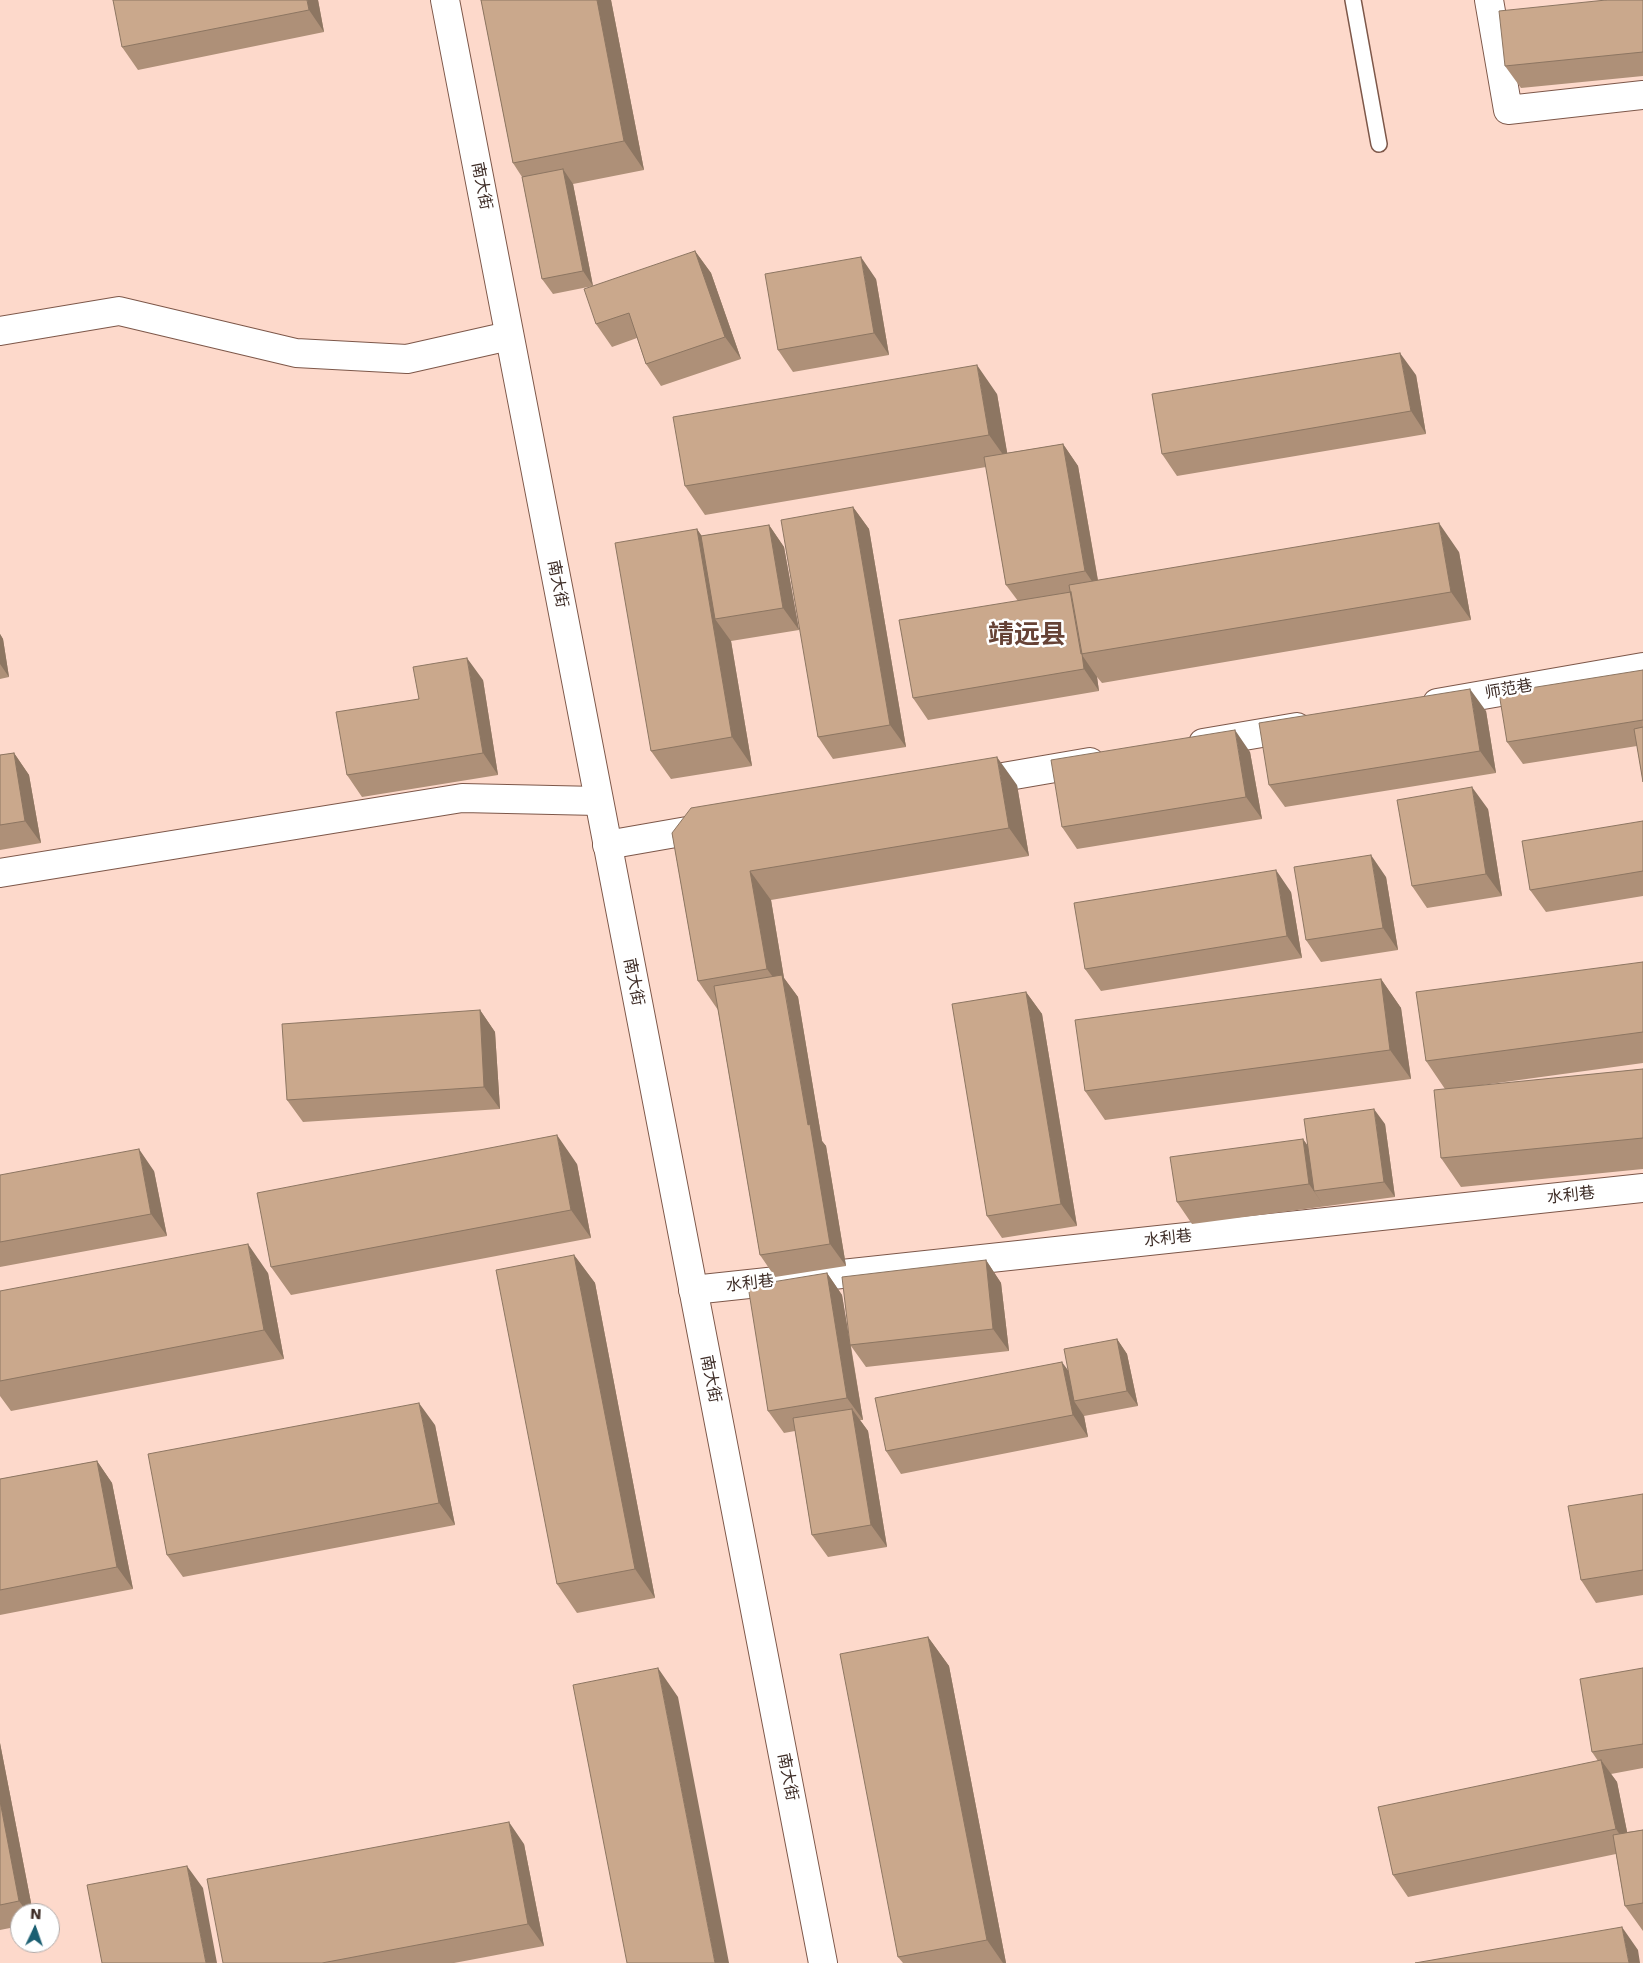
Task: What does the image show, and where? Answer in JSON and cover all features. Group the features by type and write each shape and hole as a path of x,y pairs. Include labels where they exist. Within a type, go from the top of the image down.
{"street":[{"name":"南大街","path":"445,0 598,801 824,1963"},
{"path":"1489,0 1508,110 1643,95"},
{"path":"0,331 119,311 296,353 407,359 509,336"},
{"name":"师范巷","path":"1408,708 1643,667"},
{"path":"1174,748 1320,723"},
{"path":"949,786 1115,758"},
{"path":"0,873 462,798 598,801"},
{"path":"607,845 734,823"},
{"name":"水利巷","path":"693,1290 1643,1188"}],"lane":[{"path":"1353,0 1379,144"}],"building":[{"path":"113,0 307,0 309,10 122,47"},
{"path":"481,0 597,0 624,141 513,163"},
{"path":"1606,0 1643,0 1643,52 1505,66 1499,11"},
{"path":"563,169 583,271 542,279 522,177"},
{"path":"695,251 725,337 646,364 629,313 596,324 584,289"},
{"path":"861,257 874,333 778,350 765,274"},
{"path":"1400,353 1411,411 1162,454 1152,394"},
{"path":"977,365 989,435 685,486 673,417"},
{"path":"1063,444 1085,571 1006,585 984,457"},
{"path":"853,507 890,725 818,737 781,520"},
{"path":"1439,523 1451,592 1081,654 1069,585"},
{"path":"769,525 783,608 715,619 701,536"},
{"path":"697,529 732,737 651,751 615,543"},
{"path":"1071,592 1084,669 913,698 899,620"},
{"path":"467,658 483,753 347,775 336,712 419,699 413,667"},
{"path":"1643,670 1643,720 1507,742 1499,693"},
{"path":"1470,689 1480,751 1269,785 1259,723"},
{"path":"1643,727 1643,782 1634,729"},
{"path":"1235,730 1246,797 1062,827 1051,760"},
{"path":"14,753 25,821 0,825 0,755"},
{"path":"997,757 1009,828 750,871 767,969 698,981 672,833 691,808"},
{"path":"1472,787 1486,874 1412,886 1397,800"},
{"path":"1643,821 1643,871 1530,890 1522,841"},
{"path":"1371,855 1383,928 1306,940 1294,867"},
{"path":"1276,870 1287,936 1085,969 1074,903"},
{"path":"1643,962 1643,1032 1426,1061 1416,992"},
{"path":"782,975 830,1244 760,1255 714,986"},
{"path":"1381,979 1390,1050 1085,1091 1075,1020"},
{"path":"1026,992 1061,1204 987,1216 952,1004"},
{"path":"480,1010 484,1087 287,1100 282,1024"},
{"path":"1643,1069 1643,1138 1441,1158 1434,1090"},
{"path":"1374,1109 1384,1182 1314,1191 1304,1119"},
{"path":"557,1135 571,1210 271,1267 257,1193"},
{"path":"1303,1139 1309,1184 1177,1202 1170,1157"},
{"path":"139,1149 151,1214 0,1242 0,1175"},
{"path":"248,1244 264,1330 0,1381 0,1291"},
{"path":"574,1255 635,1569 557,1584 496,1270"},
{"path":"986,1260 993,1329 850,1345 842,1277"},
{"path":"827,1273 847,1398 768,1411 748,1286"},
{"path":"1117,1339 1127,1391 1074,1401 1064,1349"},
{"path":"1062,1362 1073,1415 886,1451 875,1398"},
{"path":"419,1403 439,1503 167,1555 148,1454"},
{"path":"852,1409 871,1525 812,1535 793,1418"},
{"path":"97,1461 117,1567 0,1590 0,1479"},
{"path":"1643,1494 1643,1570 1581,1580 1568,1506"},
{"path":"928,1637 987,1940 898,1957 840,1654"},
{"path":"658,1668 715,1963 627,1963 573,1685"},
{"path":"1643,1668 1643,1744 1592,1752 1580,1679"},
{"path":"1601,1760 1616,1829 1393,1875 1378,1807"},
{"path":"0,1801 19,1901 0,1905"},
{"path":"509,1822 528,1924 322,1963 223,1963 207,1879"},
{"path":"1643,1830 1643,1903 1625,1906 1613,1835"},
{"path":"187,1866 206,1963 102,1963 87,1885"},
{"path":"1622,1927 1629,1963 1415,1963"}],"district":[{"name":"靖远县","path":"1027,636"}]}
